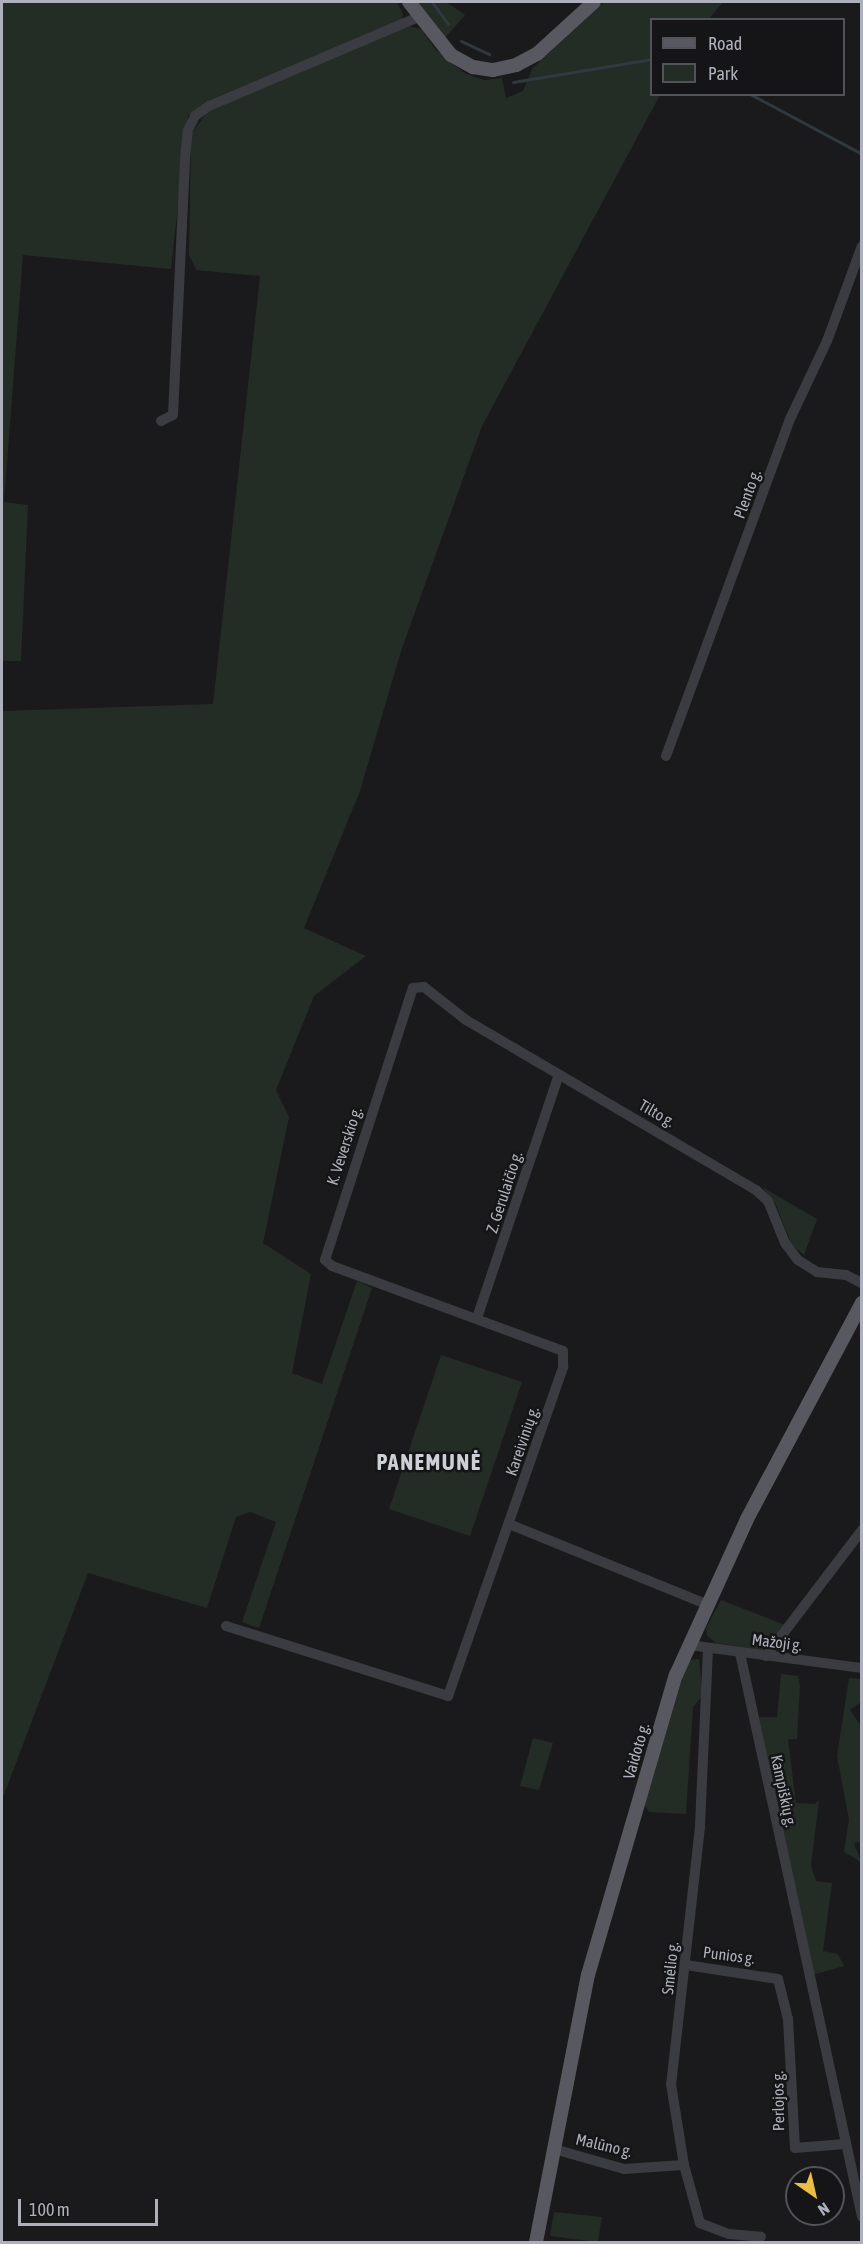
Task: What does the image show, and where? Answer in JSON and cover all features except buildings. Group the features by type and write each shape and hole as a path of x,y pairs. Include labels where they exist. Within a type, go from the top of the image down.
{"main road":[{"path":"409,2 451,54 473,67 493,70 516,65 537,54 594,2"},
{"name":"Vaidoto g.","path":"536,2242 588,1975 676,1676 706,1604 857,1321 861,1303"}],"street":[{"path":"161,421 173,415 185,158 195,116 419,17"},
{"name":"Plento g.","path":"666,756 791,417 827,341 861,246"},
{"name":"Tilto g.","path":"413,987 424,987 466,1020 756,1190 772,1209 790,1251 806,1266 817,1272 846,1275 861,1283"},
{"name":"K. Veverskio g.","path":"378,1283 332,1266 325,1260 325,1251 413,987"},
{"name":"Z. Gerulaičio g.","path":"477,1318 559,1075"},
{"name":"Kareivinių g.","path":"378,1283 563,1351 563,1367 509,1524"},
{"path":"226,1626 448,1696 509,1524 706,1604"},
{"path":"766,1656 861,1530"},
{"name":"Mažoji g.","path":"689,1645 861,1668"},
{"name":"Smėlio g.","path":"708,1649 700,1827 671,2084 684,2165 700,2223 729,2234 761,2237"},
{"name":"Kampiškių g.","path":"740,1653 798,1935 845,2144"},
{"name":"Punios g.","path":"686,1965 769,1975"},
{"name":"Perlojos g.","path":"769,1975 778,1979 788,2019 796,2109 791,2125 795,2148 845,2144"},
{"path":"845,2144 861,2217"},
{"name":"Malūno g.","path":"554,2149 624,2169 684,2165"}],"green space":[{"path":"2,2 397,2 403,14 401,20 212,99 188,116 171,269 23,255 4,502 28,505 21,661 2,661"},
{"path":"415,2 446,2 465,15 445,38"},
{"path":"604,2 723,2 710,18 650,18 650,96 659,96 482,426 401,651 360,791 304,928 366,956 314,996 276,1090 289,1117 263,1243 311,1274 292,1373 322,1384 357,1281 372,1288 259,1628 242,1622 276,1522 250,1512 236,1517 207,1608 88,1573 2,1800 2,711 213,704 260,276 196,270 189,255 191,135 209,109 407,26 421,29 435,49 464,73 484,80 502,78 506,98 523,91 532,69"},
{"path":"762,1187 817,1219 804,1255 792,1245 775,1203"},
{"path":"441,1355 522,1382 470,1536 389,1509"},
{"path":"721,1600 785,1625 763,1650 716,1643 707,1636 706,1628"},
{"path":"699,1659 703,1695 693,1707 686,1814 649,1812 645,1805 684,1672 690,1660"},
{"path":"781,1674 798,1676 800,1686 797,1739 788,1739 796,1803 815,1804 819,1800 811,1866 816,1881 832,1883 823,1951 838,1954 844,1966 812,1975 759,1717 777,1717"},
{"path":"849,1678 861,1679 861,1702 850,1710 861,1726 861,1842 854,1843 861,1862 844,1852 849,1819 837,1756"},
{"path":"533,1738 553,1743 539,1790 520,1786"},
{"path":"554,2212 602,2217 598,2241 615,2242 598,2242 550,2236"}],"waterway":[{"path":"432,2 448,24"},
{"path":"461,41 489,54"},
{"path":"513,82 650,59"},
{"path":"754,96 862,154"}],"district":[{"name":"PANEMUNĖ","path":"429,1463"}]}
